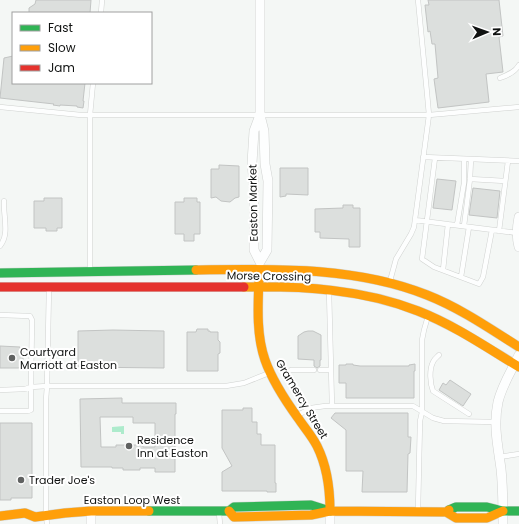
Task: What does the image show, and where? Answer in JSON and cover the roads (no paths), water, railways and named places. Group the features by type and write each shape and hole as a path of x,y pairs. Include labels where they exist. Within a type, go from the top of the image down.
{"main road":[{"name":"Morse Crossing","path":"0,274 90,273 259,266 361,276 425,294 451,306 488,326 518,358"},
{"name":"Gramercy Street","path":"259,266 259,333 265,360 285,398 312,437 320,455 330,488 330,511"},
{"name":"Morse Crossing","path":"0,287 259,287 329,289 345,291 402,305 429,315 518,358"},
{"name":"Easton Loop West","path":"0,516 25,513 46,520 65,513 91,511 219,511 229,514 234,506 282,505 311,505 330,511 446,512 456,518 487,518 503,511 519,511"},
{"path":"28,524 36,517"}],"street":[{"name":"Easton Market","path":"259,266 267,250 268,180 265,164 264,131 260,115 260,0"},
{"name":"Easton Market","path":"259,266 254,250 254,184 252,163 254,131 260,115"},
{"path":"519,217 517,227 519,247"},
{"path":"503,524 502,484 496,436 497,407 501,394 518,358"},
{"path":"91,511 91,524"},
{"name":"Gramercy Street","path":"330,511 330,524"}],"lane":[{"path":"101,12 102,0"},
{"path":"390,283 392,270 396,259 414,227 429,115 418,0"},
{"path":"500,78 511,74 519,65"},
{"path":"90,273 90,115 93,84"},
{"path":"0,107 81,115 429,115 519,107"},
{"path":"423,157 519,161"},
{"path":"435,158 422,259 434,267 479,284 484,277 492,230"},
{"path":"457,225 464,183 464,159"},
{"path":"464,226 471,159"},
{"path":"499,231 508,161"},
{"path":"470,179 506,181"},
{"path":"0,246 5,233 2,205"},
{"path":"415,220 517,233"},
{"path":"443,270 448,224"},
{"path":"461,277 469,227"},
{"path":"46,520 46,400 49,287"},
{"path":"329,289 332,406"},
{"path":"0,315 30,316 32,320 31,410 0,411"},
{"path":"418,511 419,436 422,412 422,340 429,315"},
{"path":"439,355 434,360 431,368 431,386 433,391 469,414"},
{"path":"292,370 314,370"},
{"path":"320,370 331,370"},
{"path":"0,390 47,386 226,386 244,383 271,372"},
{"path":"297,416 311,408 316,407 412,406 433,418 444,421 496,422"},
{"path":"499,457 519,454"},
{"path":"219,511 220,524"}],"place":[{"name":"Courtyard Marriott at Easton","path":"12,358"},
{"name":"Residence Inn at Easton","path":"129,446"},
{"name":"Trader Joe's","path":"21,480"}]}
